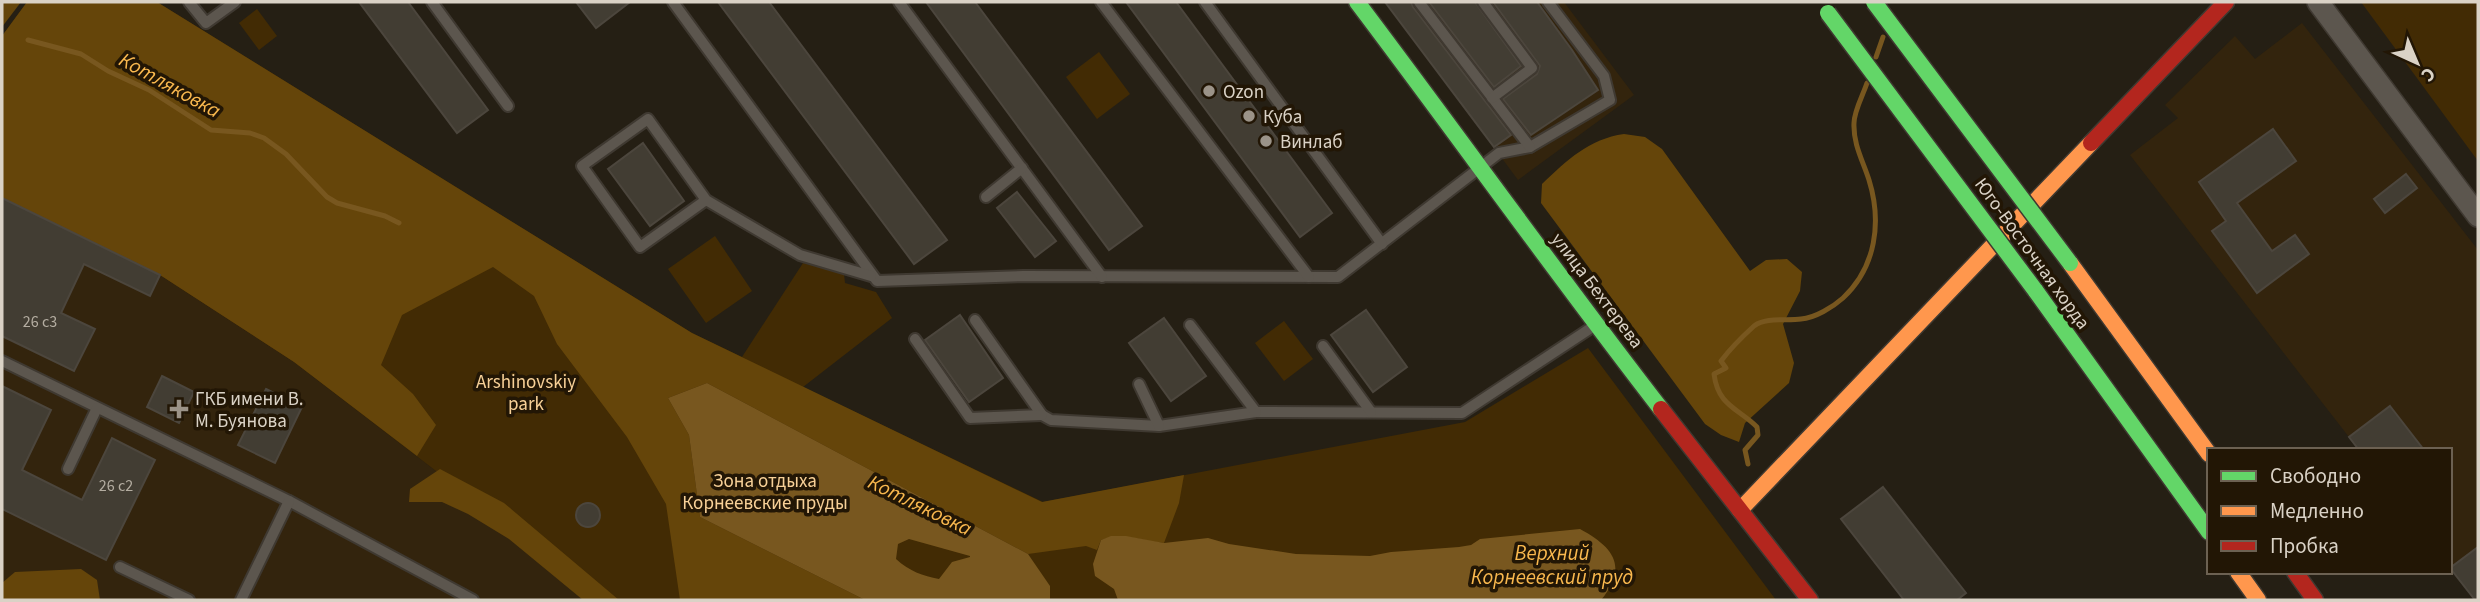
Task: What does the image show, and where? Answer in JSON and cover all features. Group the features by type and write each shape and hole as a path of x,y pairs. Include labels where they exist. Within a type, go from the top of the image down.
{"street":[{"name":"улица Бехтерева","path":"1356,2 1481,166 1596,325 1810,600"},
{"name":"Юго-Восточная хорда","path":"1874,2 2207,451"},
{"path":"1740,510 2226,2"},
{"path":"2318,2 2478,216"},
{"name":"Юго-Восточная хорда","path":"1824,7 2035,290 2207,529"},
{"path":"2239,574 2258,600"},
{"path":"2296,574 2315,600"}],"lane":[{"path":"189,2 206,23 235,2"},
{"path":"432,2 508,106"},
{"path":"673,2 877,281 1023,276 1338,277 1499,153 1530,147 1610,100 1604,76 1548,2"},
{"path":"899,2 1102,276"},
{"path":"1101,2 1309,277"},
{"path":"1205,2 1382,244"},
{"path":"1419,2 1530,147"},
{"path":"1483,2 1532,68 1492,98"},
{"path":"706,200 640,247 582,166 648,119 706,200 800,255 871,276"},
{"path":"986,197 1022,168"},
{"path":"975,320 1042,415 1051,420 1159,426 1256,412 1462,413 1596,325"},
{"path":"1190,325 1256,412"},
{"path":"915,339 970,418 1042,415"},
{"path":"1323,346 1371,412"},
{"path":"2,361 289,501 466,599"},
{"path":"1139,384 1159,426"},
{"path":"68,469 97,408"},
{"path":"241,600 289,501"},
{"path":"120,567 189,600"}],"shaded area":[{"path":"2,2 21,2 2,27"},
{"path":"27,2 157,2 692,333 1042,502 1184,475 1179,503 1164,543 1117,537 1101,540 1097,550 1086,546 1028,554 707,383 668,398 689,435 700,517 865,600 680,600 666,504 627,437 557,344 534,296 493,267 402,315 381,365 413,394 436,425 417,456 294,362 160,275 2,198 2,36"},
{"path":"1386,2 1564,2 1634,95 1518,180"},
{"path":"2302,23 2478,250 2478,600 2475,600 2452,571 2452,448 2357,448 2130,155 2178,118 2165,105 2235,36 2255,59"},
{"path":"1624,134 1645,137 1662,149 1750,271 1766,260 1787,259 1802,272 1800,291 1783,324 1794,363 1789,383 1745,423 1739,442 1721,435 1705,424 1541,203 1542,184 1570,159 1589,146"},
{"name":"ГКБ имени В. М. Буянова","path":"2,198 160,275 294,362 604,600 2,600"},
{"path":"440,469 504,503 619,600 583,600 509,539 468,514 442,502 409,502 410,489"},
{"path":"81,569 97,580 100,600 2,600 2,583 15,572"}],"green space":[{"path":"27,2 157,2 692,333 742,357 803,263 844,274 845,283 876,292 892,318 803,387 1043,502 1465,422 1588,348 1776,600 604,600 294,362 160,275 2,198 2,36"},
{"path":"2361,2 2478,2 2478,161"},
{"path":"257,9 277,36 259,50 239,23"},
{"path":"1099,52 1130,94 1097,119 1066,77"},
{"path":"715,236 752,291 706,323 668,269"},
{"path":"1284,321 1313,359 1284,381 1255,343"}],"water":[{"path":"707,383 1028,554 1050,586 1050,600 865,600 700,517 689,435 668,398","holes":["909,539 970,556 952,562 939,579 916,572 896,559 898,544"]},
{"name":"Верхний Корнеевский пруд","path":"1580,529 1609,550 1613,558 1614,577 1601,600 1118,600 1114,589 1095,576 1093,564 1101,540 1111,536 1164,543 1208,538 1229,544 1296,554 1370,556 1459,547 1471,545 1480,539"}],"building":[{"path":"359,2 408,2 488,110 457,133"},
{"path":"576,2 630,2 596,28"},
{"path":"718,2 769,2 947,240 914,264"},
{"path":"926,2 975,2 1142,226 1109,250"},
{"path":"1126,2 1176,2 1332,213 1300,237"},
{"path":"1385,2 1411,2 1511,135 1494,147"},
{"path":"1429,2 1475,2 1521,66 1494,87"},
{"path":"1493,2 1537,2 1598,90 1531,135 1503,99 1537,74 1540,66"},
{"path":"2273,129 2296,161 2237,203 2272,251 2295,235 2309,254 2257,293 2212,231 2226,221 2199,182"},
{"path":"643,143 684,201 650,226 608,169"},
{"path":"2406,174 2417,188 2385,213 2374,199"},
{"path":"1017,192 1056,241 1035,257 997,208"},
{"path":"2,198 160,275 150,296 84,264 61,313 95,329 74,371 2,336"},
{"path":"1366,310 1407,367 1373,392 1331,335"},
{"path":"960,315 1003,378 969,402 925,340"},
{"path":"1164,318 1206,376 1171,401 1129,343"},
{"path":"162,376 194,392 179,423 147,407"},
{"path":"2,386 51,410 22,470 82,500 112,438 155,460 106,560 2,509"},
{"path":"266,389 302,407 275,463 238,445"},
{"path":"2390,406 2422,448 2357,448 2349,437"},
{"path":"1883,487 1966,593 1957,600 1904,600 1841,519"},
{"path":"588,503 597,506 600,515 597,524 588,527 579,524 576,515 579,506"},
{"path":"2478,547 2478,600 2475,600 2452,571 2452,566"}],"waterway":[{"name":"Котляковка","path":"1876,57 1883,37"},
{"name":"Котляковка","path":"28,40 81,54 108,71 149,90 211,130 250,133 264,138 286,154 327,197 337,203 385,216 399,223"},
{"name":"Котляковка","path":"1748,464 1745,450 1758,435 1757,427 1724,400 1714,374 1726,368 1721,361 1754,326 1770,320 1812,317 1843,298 1863,272 1873,243 1875,212 1869,180 1857,145 1854,118 1867,83"}],"traffic: fast":[{"path":"1357,2 1661,409"},
{"path":"1874,2 2070,263"},
{"path":"1828,13 2035,290"},
{"path":"2035,290 2207,529"}],"traffic: slow":[{"path":"1740,510 2091,143"},
{"path":"2070,263 2207,451"},
{"path":"2239,574 2258,600"}],"traffic: jam":[{"path":"2091,143 2226,2"},
{"path":"1661,409 1810,600"},
{"path":"2296,574 2315,600"}],"place":[{"name":"Ozon","path":"1209,91"},
{"name":"Куба","path":"1249,116"},
{"name":"Винлаб","path":"1266,141"},
{"name":"ГКБ имени В. М. Буянова","path":"179,409"}],"park label":[{"name":"Arshinovskiy park","path":"526,392"},
{"name":"Зона отдыха Корнеевские пруды","path":"765,491"}]}
